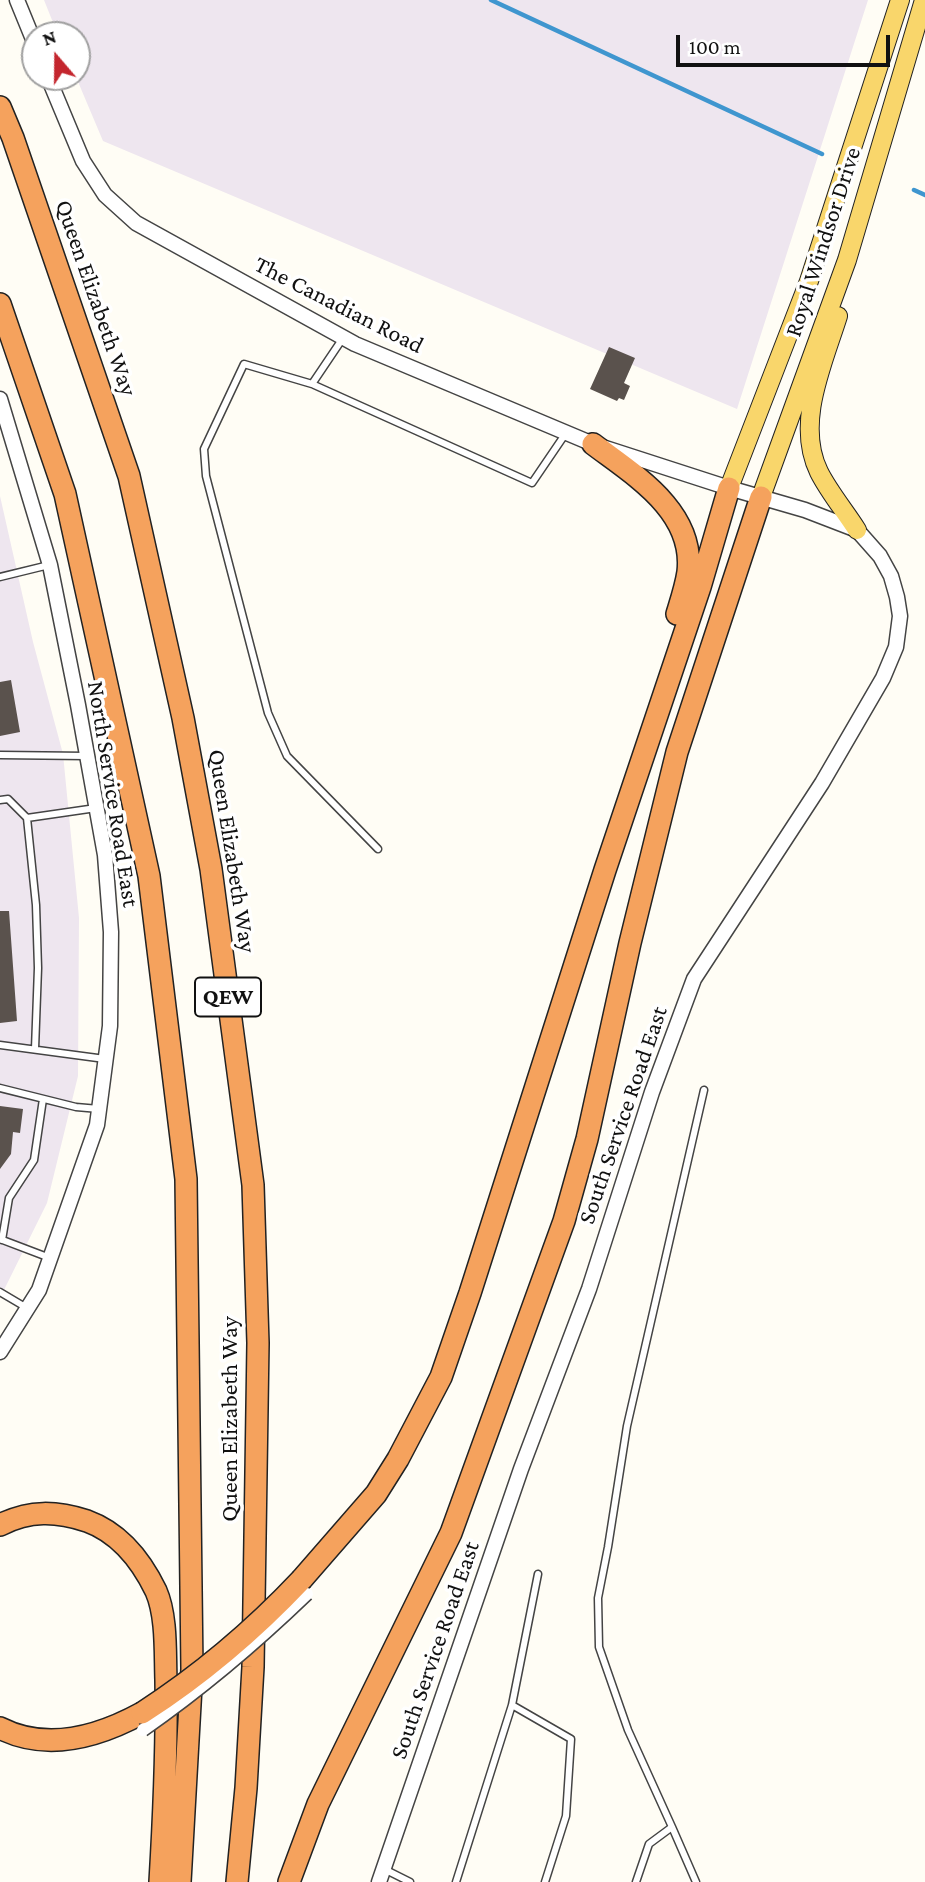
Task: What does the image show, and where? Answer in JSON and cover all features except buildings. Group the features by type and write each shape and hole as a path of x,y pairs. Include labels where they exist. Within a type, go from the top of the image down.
{"highway":[{"name":"Queen Elizabeth Way","path":"0,107 129,476 183,718 211,869 253,1185 258,1343 254,1667 237,1882"},
{"name":"Queen Elizabeth Way","path":"0,304 65,494 149,876 186,1180 192,1669 180,1882"},
{"path":"593,444 654,491 675,516 686,545 688,570 671,640 669,675"},
{"path":"0,1728 37,1740 69,1739 143,1721 305,1587 376,1494 398,1459 440,1377 471,1293 669,675 700,587 729,488"},
{"path":"289,1882 318,1804 451,1533 564,1221 587,1139 630,943 677,752 761,497"},
{"path":"0,1525 39,1513 61,1514 99,1526 125,1545 136,1557 157,1593 165,1640 167,1763 160,1882"}],"main road":[{"name":"Royal Windsor Drive","path":"729,488 809,281 900,0"},
{"name":"Royal Windsor Drive","path":"761,497 847,260 924,0"},
{"path":"847,260 849,282 813,398 810,443 819,472 857,530"}],"street":[{"path":"17,0 26,21"},
{"name":"The Canadian Road","path":"54,91 83,161 105,195 136,223 343,338 593,444 729,488"},
{"name":"North Service Road East","path":"0,399 5,434 50,565 105,855 111,932 110,1026 97,1125 39,1290 0,1352"},
{"name":"South Service Road East","path":"382,1876 521,1469 589,1289 652,1092 694,979 822,783 883,678 896,647 900,616 891,576 880,556 857,530 805,509 729,488"}],"lane":[{"path":"312,384 343,338"},
{"path":"378,849 287,756 268,713 206,476 204,449 244,364 312,384 532,483 566,433"},
{"path":"0,577 50,565"},
{"path":"0,755 87,756"},
{"path":"0,800 8,799 27,818 36,905 38,968 35,1049"},
{"path":"27,818 96,808"},
{"path":"0,1045 106,1059"},
{"path":"0,1088 99,1110"},
{"path":"696,1882 628,1730 598,1647 598,1598 627,1426 704,1090"},
{"path":"43,1099 34,1160 9,1199 1,1239 50,1258"},
{"path":"0,1292 27,1308"},
{"path":"456,1882 512,1705 538,1574"},
{"path":"512,1705 571,1739 566,1816 545,1882"},
{"path":"636,1882 649,1844 672,1827"},
{"path":"382,1876 410,1882"}],"shaded area":[{"path":"44,0 868,0 737,409 103,141 82,91 91,91 91,21 52,21"},
{"path":"0,496 33,642 63,754 79,918 78,1076 47,1203 0,1298"}],"waterway":[{"path":"491,0 822,154"},
{"path":"914,190 925,195"}]}
